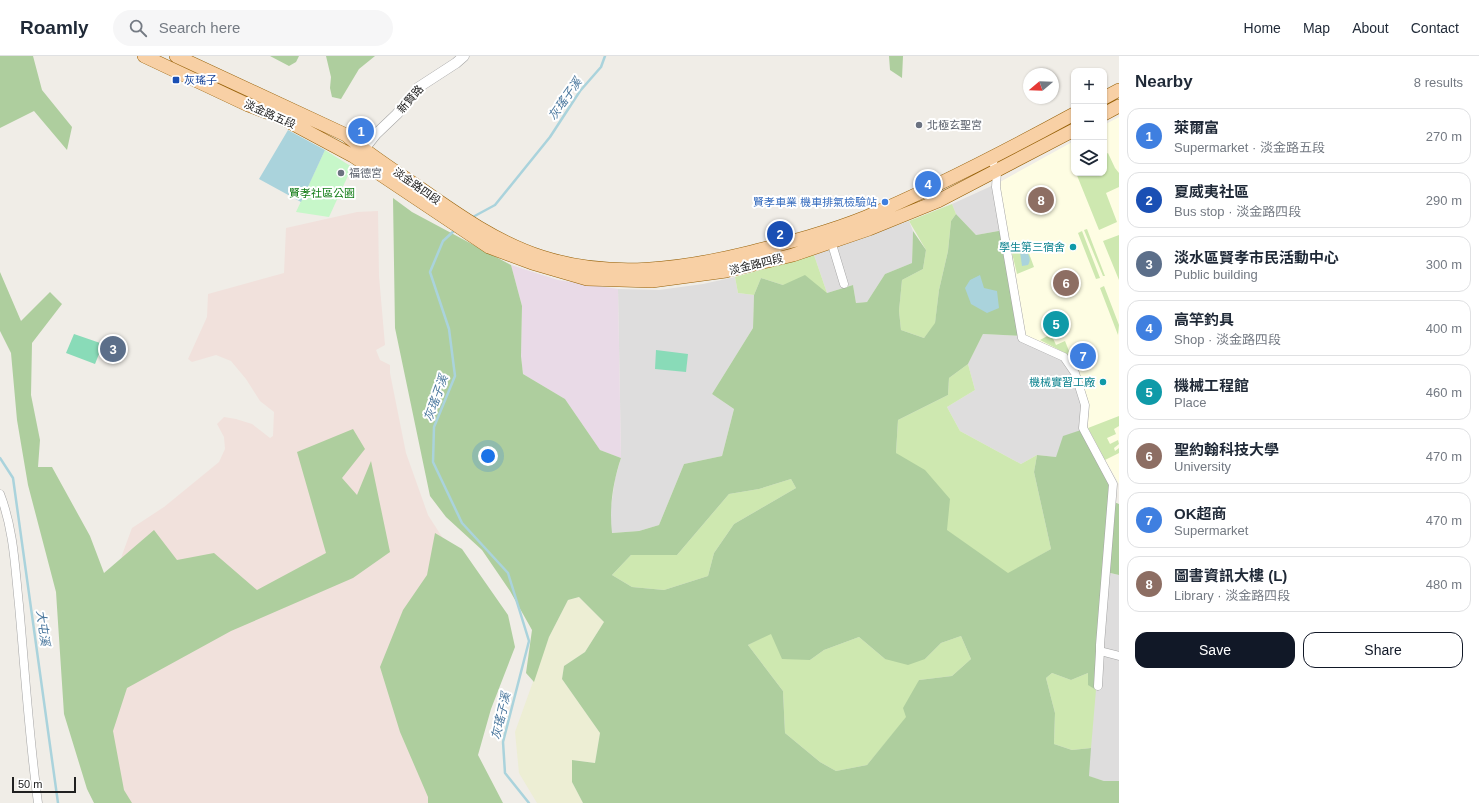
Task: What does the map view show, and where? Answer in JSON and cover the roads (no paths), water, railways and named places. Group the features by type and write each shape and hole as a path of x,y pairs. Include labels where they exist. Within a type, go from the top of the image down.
{"main road":[{"name":"淡金路五段","path":"144,56 248,105 282,118 360,154"},
{"name":"淡金路五段","path":"176,56 279,102 346,135 360,154 390,182"},
{"path":"1107,96 1119,90"},
{"path":"1107,112 1119,106"},
{"name":"淡金路四段","path":"474,231 489,247 532,263 587,278 652,281 726,271 793,255 869,229 938,200 1071,116"},
{"name":"淡金路四段","path":"474,231 542,258 589,268 630,271 675,268 732,257 826,231 865,218 1071,131"},
{"name":"淡金路四段","path":"360,154 447,214"},
{"name":"淡金路四段","path":"390,182 447,214"},
{"path":"447,214 474,231"}],"street":[{"name":"新賢路","path":"360,154 376,134 397,114 419,87 456,63 464,56"},
{"path":"994,165 996,187 1022,338 1064,357 1075,373 1085,405 1083,428 1116,486 1098,686"},
{"path":"831,241 844,284"},
{"path":"0,494 7,512 13,547 27,693 30,750 38,803"},
{"path":"1100,651 1119,656"}],"water":[{"path":"288,130 325,150 301,202 259,179"},
{"path":"1025,251 1030,258 1030,261 1028,265 1022,266 1020,252"},
{"path":"980,275 984,288 997,291 999,308 987,313 971,304 965,288 970,280"}],"waterway":[{"name":"灰瑤子溪","path":"471,218 495,205 550,137 580,91 601,67 605,56"},
{"name":"灰瑤子溪","path":"456,229 443,241 430,272 449,329 455,376 434,427 433,462 462,523 508,573 529,641 503,742 505,773 529,803"},
{"name":"大屯溪","path":"0,458 13,478 58,803"}],"place":[{"name":"灰瑤子","path":"176,80"},
{"name":"北極玄聖宮","path":"919,125"},
{"name":"萊爾富","path":"361,131"},
{"name":"福德宮","path":"341,173"},
{"name":"高竿釣具","path":"928,184"},
{"name":"圖書資訊大樓 (L)","path":"1041,200"},
{"name":"賢孝車業 機車排氣檢驗站","path":"885,202"},
{"name":"夏威夷社區","path":"780,234"},
{"name":"學生第三宿舍","path":"1073,247"},
{"name":"聖約翰科技大學","path":"1066,283"},
{"name":"機械工程館","path":"1056,324"},
{"name":"淡水區賢孝市民活動中心","path":"113,349"},
{"name":"OK超商","path":"1083,356"},
{"name":"機械實習工廠","path":"1103,382"}],"park label":[{"name":"賢孝社區公園","path":"322,193"}]}
